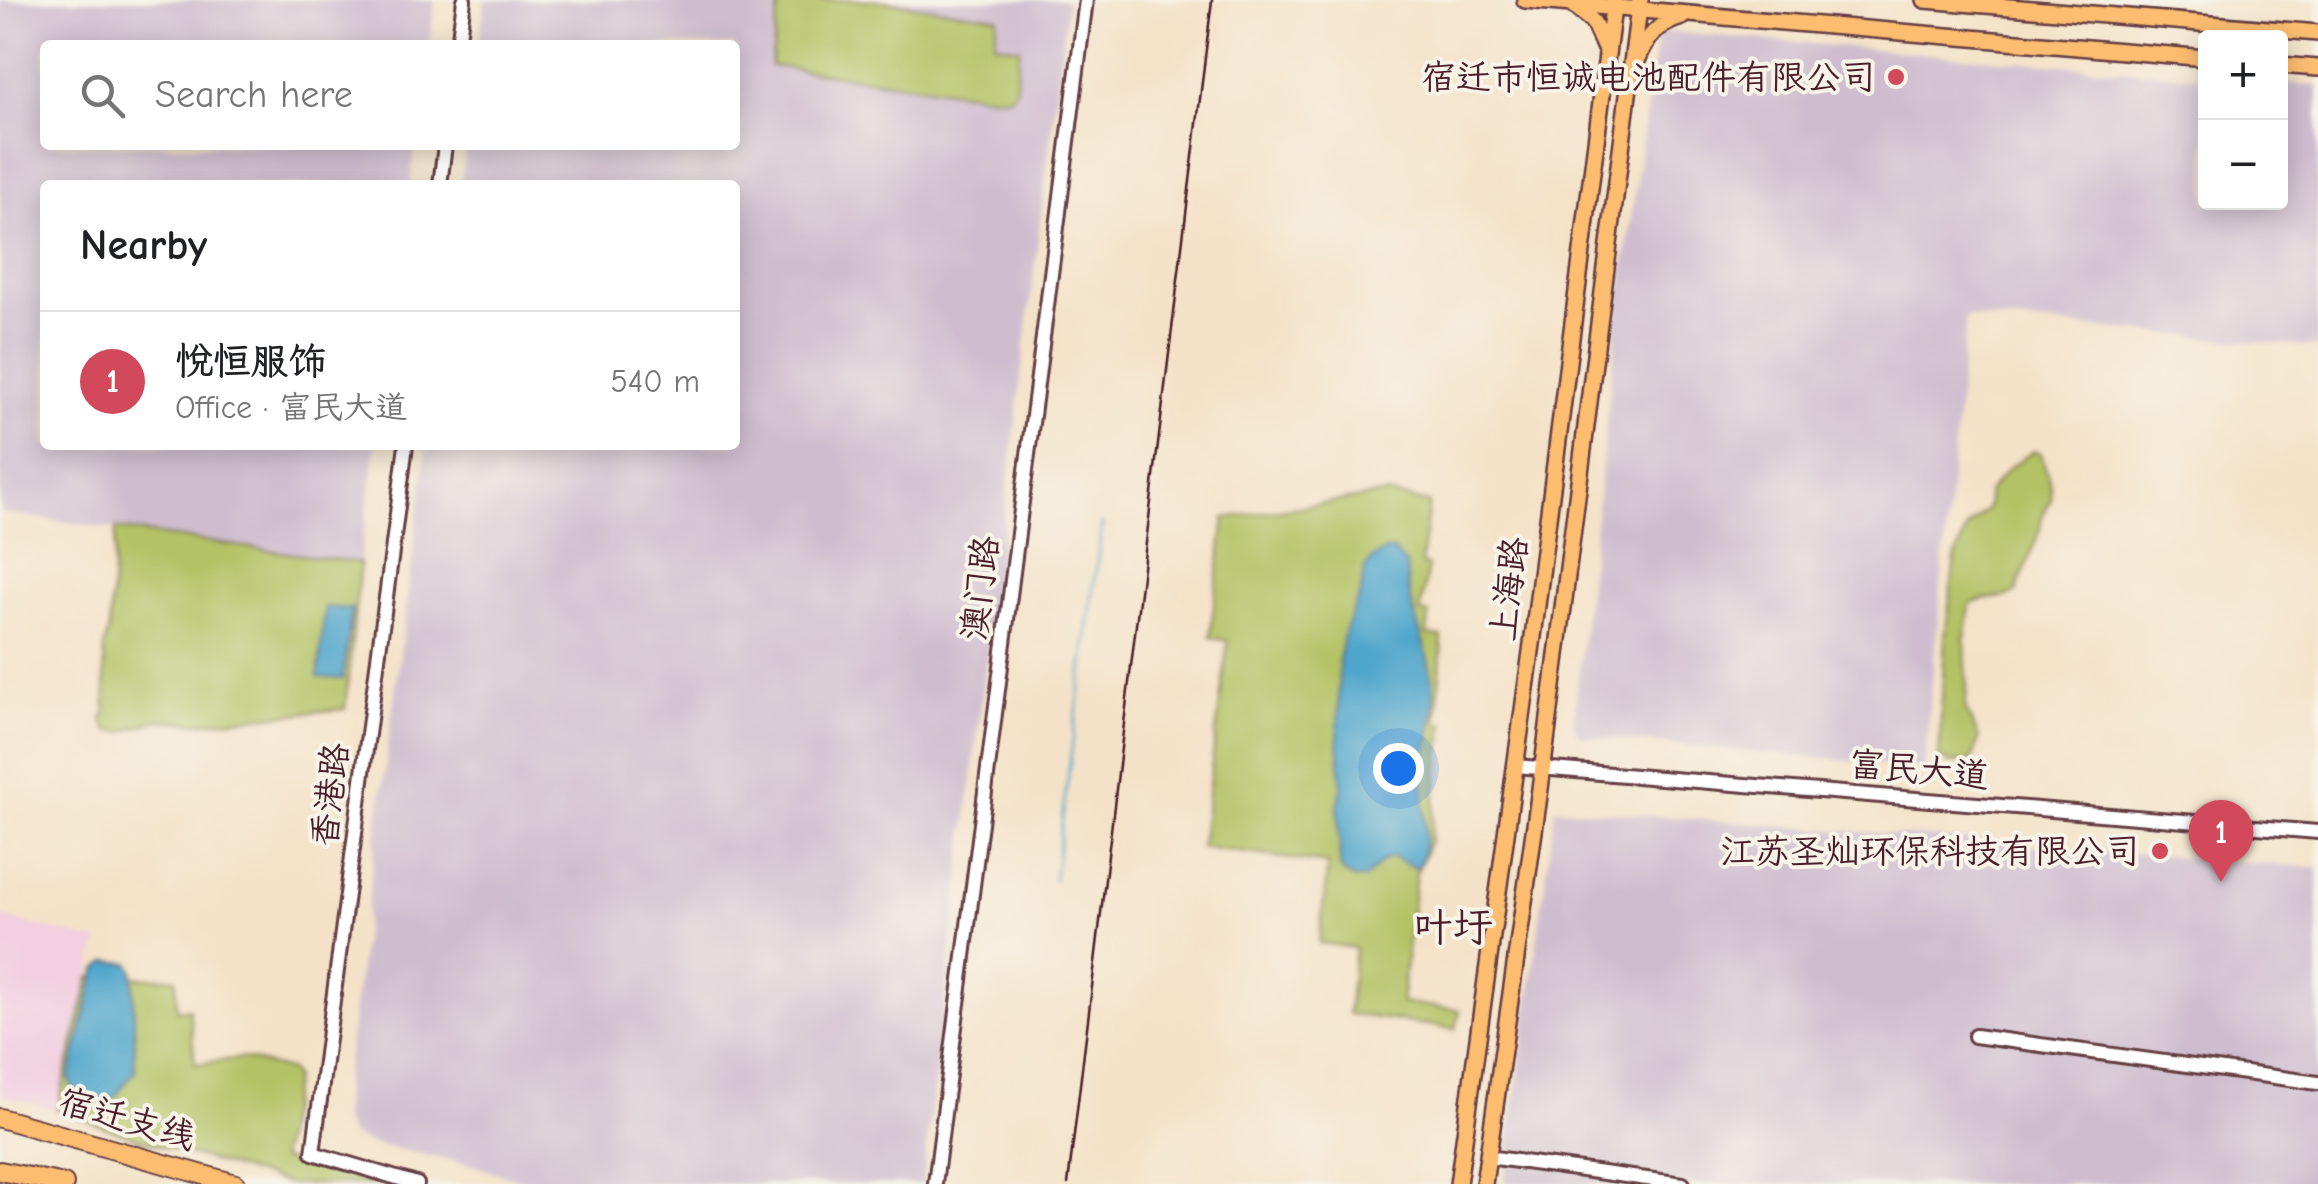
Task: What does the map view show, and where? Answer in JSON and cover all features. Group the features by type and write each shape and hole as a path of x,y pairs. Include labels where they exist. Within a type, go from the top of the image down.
{"highway":[{"name":"宿迁支线","path":"0,1118 236,1184"},
{"path":"0,1171 64,1184"}],"main road":[{"path":"1525,0 1690,8 1709,17 2198,57"},
{"path":"1926,0 2318,33"},
{"path":"1565,3 1593,22 1607,55"},
{"name":"上海路","path":"1458,1184 1533,638 1613,4"},
{"name":"上海路","path":"1484,1184 1542,770 1639,5"},
{"path":"1628,84 1654,30 1690,8"},
{"path":"1607,55 1613,46 1620,45 1632,52"},
{"path":"2288,66 2318,68"},
{"path":"1533,638 1537,645 1548,648 1559,636"},
{"path":"1499,885 1508,879 1526,884"}],"street":[{"path":"459,40 464,0"},
{"name":"澳门路","path":"935,1184 1086,0"},
{"path":"441,180 444,150"},
{"name":"香港路","path":"405,450 313,1153 418,1184"},
{"name":"富民大道","path":"1516,766 2318,832"},
{"path":"1974,1036 2318,1083"},
{"path":"1488,1157 1683,1184"}],"shaded area":[{"path":"0,0 435,0 430,40 40,40 40,150 415,150 411,180 40,180 40,450 375,450 360,563 0,513"},
{"path":"485,0 1066,0 922,1184 534,1184 471,1165 369,1143 351,1135 343,1121 344,1085 426,450 740,450 740,180 462,180 465,150 740,150 740,40 480,40"},
{"path":"1658,31 2198,76 2198,210 2288,210 2288,84 2318,86 2318,347 1966,317 1924,768 1581,736 1573,727 1621,288"},
{"path":"1555,808 2318,868 2318,1184 1504,1184"},
{"path":"0,916 98,941 57,1110 0,1095"}],"green space":[{"path":"780,0 875,0 998,17 995,44 1020,48 1015,90 1010,97 999,97 771,66"},
{"path":"2033,451 2041,453 2051,501 2042,516 2016,592 1970,604 1965,640 1965,708 1979,738 1972,761 1951,763 1939,759 1945,638 1955,559 1967,528 1988,508 1988,492 2009,468"},
{"path":"1387,494 1429,503 1421,564 1428,566 1420,612 1429,614 1427,635 1442,637 1437,722 1444,724 1430,841 1416,874 1401,1003 1460,1010 1456,1029 1348,1014 1355,948 1319,943 1328,864 1201,847 1228,641 1210,637 1225,518"},
{"path":"116,529 360,563 345,709 194,723 158,720 123,732 108,731 102,719 106,712 104,648"},
{"path":"90,977 176,978 177,1010 189,1008 195,1064 242,1058 289,1070 294,1077 280,1159 379,1184 290,1184 147,1142 57,1110"}],"water":[{"path":"1386,551 1393,551 1406,564 1433,684 1433,716 1423,780 1425,842 1418,867 1392,857 1364,879 1352,879 1342,871 1340,863 1339,659 1365,568"},
{"path":"325,607 352,609 343,679 318,677"},
{"path":"108,961 129,963 133,970 135,1071 113,1099 98,1101 80,1096 69,1078 97,969"}],"waterway":[{"path":"1054,880 1102,524"}],"railway":[{"path":"1068,1184 1212,0"}],"place":[{"name":"宿迁市恒诚电池配件有限公司","path":"1896,77"},
{"name":"江苏圣灿环保科技有限公司","path":"2160,851"},
{"name":"悦恒服饰","path":"2221,882"}],"district":[{"name":"叶圩","path":"1453,928"}]}
